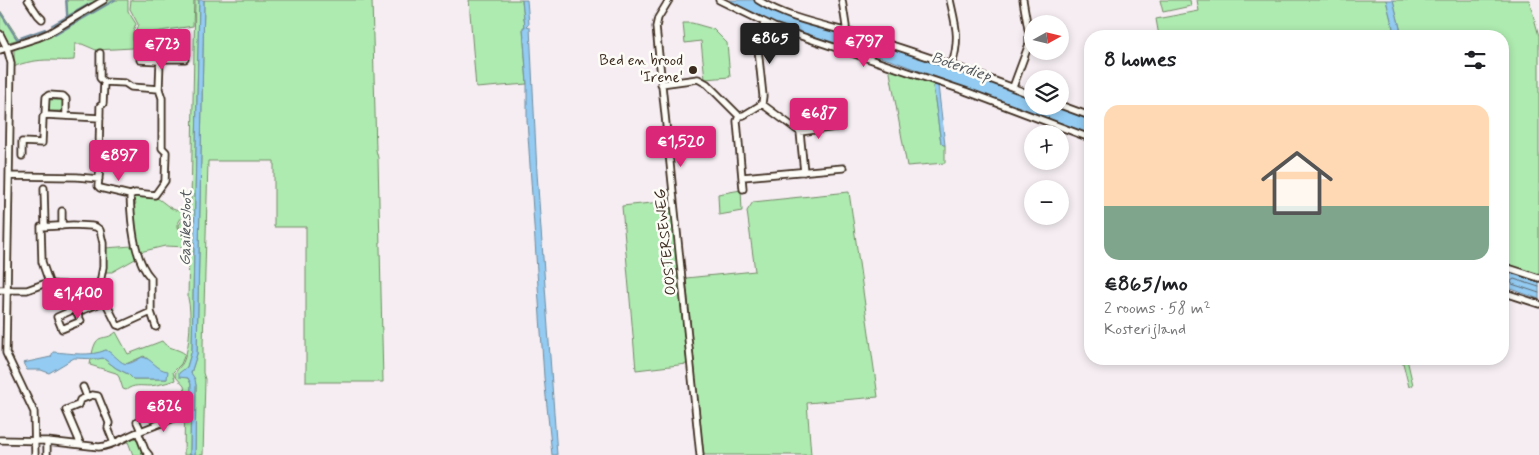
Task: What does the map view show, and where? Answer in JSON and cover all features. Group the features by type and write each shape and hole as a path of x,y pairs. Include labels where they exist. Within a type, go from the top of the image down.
{"street":[{"path":"28,0 42,19"},
{"path":"0,50 48,33 104,0"},
{"name":"OOSTERSEWEG","path":"669,0 658,18 656,27 700,455"},
{"path":"719,0 764,23 965,91 1084,136"},
{"path":"758,0 770,8 793,16 952,65 1024,92"},
{"path":"842,0 846,31"},
{"path":"950,0 957,31 956,49 952,65"},
{"path":"1013,88 1029,44 1022,0"},
{"path":"762,104 763,96 758,49 764,23"},
{"path":"0,34 8,48 10,63 6,353 34,412 36,455"},
{"path":"100,53 100,78 104,82 103,104 100,106 100,168 98,186 130,195 135,193 155,195 165,181 166,152 162,148 160,61"},
{"path":"140,60 185,59"},
{"path":"662,84 698,80 707,84 738,116"},
{"path":"104,82 125,82 131,87 160,89"},
{"path":"22,156 22,142 42,143 46,97 49,95 63,96 66,99 66,116"},
{"path":"738,116 744,115 762,104"},
{"path":"762,104 800,132 836,128"},
{"path":"1069,108 1084,114"},
{"path":"45,115 100,118"},
{"path":"738,116 744,189"},
{"path":"800,132 804,172"},
{"path":"742,177 843,168"},
{"path":"9,176 99,179"},
{"path":"44,188 45,226"},
{"path":"130,195 133,239 147,274 152,278 151,312 156,327"},
{"path":"62,211 62,226"},
{"path":"0,226 8,227"},
{"path":"49,282 42,262 41,227 96,227 100,230 103,242 99,288 117,325 120,326 151,312"},
{"path":"1509,268 1539,278"},
{"path":"0,290 27,290 49,282 50,284 65,285 75,310 83,310 105,301"},
{"path":"1509,294 1539,304"},
{"path":"83,387 87,397"},
{"path":"81,445 66,410 78,405 80,400 92,395 98,396 109,423 108,428 114,443"},
{"path":"0,440 47,441 99,447 114,443 182,414"},
{"path":"137,422 145,450 149,455"},
{"path":"47,441 47,455"},
{"path":"99,447 100,455"}],"green space":[{"path":"67,0 97,0 68,18"},
{"path":"110,0 128,0 128,11 136,24 133,32 133,48 96,50 82,44 75,44 74,60 36,61 14,67 15,48 74,21"},
{"path":"131,0 194,0 193,26 135,35 138,24 130,9"},
{"path":"195,0 199,0 192,350 187,367 184,370 184,377 188,378 191,384 190,455 184,455 185,392 184,386 175,376 186,354 190,329 188,298 189,250 179,225 190,208 191,202"},
{"path":"204,0 372,0 383,382 306,382 306,227 274,227 274,161 208,161 203,345 203,373 205,379 203,455 195,455 196,385 191,373 197,354"},
{"path":"469,0 522,0 527,84 476,88"},
{"path":"1160,0 1190,0 1191,6 1163,12"},
{"path":"1197,0 1386,0 1394,30 1158,30 1156,19 1199,11"},
{"path":"1393,0 1529,0 1539,36 1539,276 1509,266 1509,30 1400,30"},
{"path":"0,10 19,39 9,42 0,29"},
{"path":"683,23 692,23 713,29 727,43 730,77 705,79 701,41 685,43"},
{"path":"889,67 935,83 936,85 933,86 941,143 945,145 945,163 907,166"},
{"path":"49,100 64,100 64,111 49,111"},
{"path":"741,190 742,211 719,215 718,194"},
{"path":"849,192 878,397 807,403 811,455 703,455 686,278 755,271 747,211 753,202"},
{"path":"136,195 143,198 151,198 152,196 169,207 181,211 186,204 189,206 178,223 187,247 165,246 140,252 134,228 136,228 133,219 135,218 132,212 134,210 133,206 136,204 133,198"},
{"path":"671,201 687,364 636,370 622,206"},
{"path":"132,246 137,258 112,272 104,272 105,248"},
{"path":"116,332 128,354 162,341 167,346 185,354 181,364 173,372 175,380 153,386 134,386 126,390 123,389 116,373 90,365 91,359 103,358 133,379 167,379 162,371 144,356 126,364 106,350 92,354 99,339"},
{"path":"1404,365 1408,365 1413,385 1409,387"},
{"path":"136,435 145,455 133,455 127,439"}],"water":[{"path":"199,0 204,0 197,354 191,373 196,385 195,455 190,455 191,384 188,378 179,377 179,373 187,367 192,350"},
{"path":"522,0 527,0 529,24 527,26 530,27 537,173 557,455 552,455 544,377 527,120 527,84 523,27 525,27"},
{"path":"730,0 754,0 769,9 936,63 1024,94 1024,110 893,61 772,23"},
{"path":"1386,0 1393,0 1400,30 1394,30"},
{"path":"938,85 945,145 941,143 933,86"},
{"path":"1069,110 1084,116 1084,132 1039,115 1069,115"},
{"path":"1509,273 1539,282 1539,299 1509,288"},
{"path":"106,350 126,364 142,357 149,359 160,369 168,371 167,379 133,379 103,358 74,358 49,373 41,370 27,370 23,363 51,357 53,352 87,354"}],"waterway":[{"path":"66,0 67,16"},
{"path":"55,35 115,0"},
{"path":"52,25 91,3"},
{"path":"0,12 17,39 45,29"}],"place":[{"name":"Bed en brood 'Irene'","path":"693,70"}],"water label":[{"name":"Boterdiep","path":"961,67"},
{"name":"Gaaikesloot","path":"186,228"}]}
